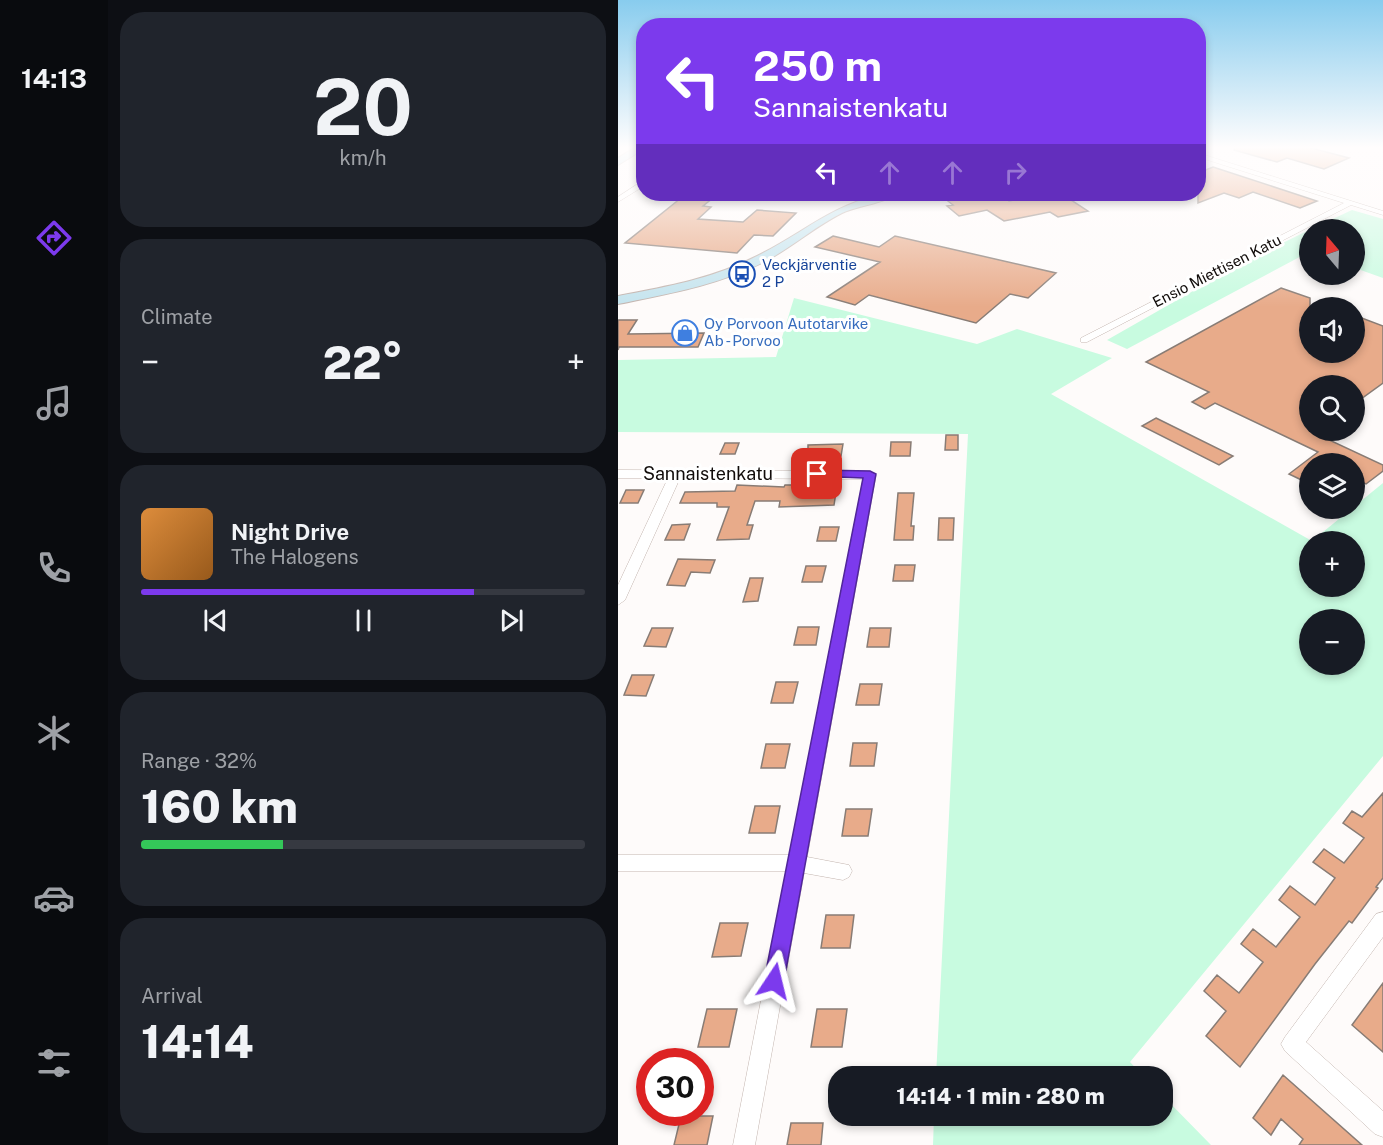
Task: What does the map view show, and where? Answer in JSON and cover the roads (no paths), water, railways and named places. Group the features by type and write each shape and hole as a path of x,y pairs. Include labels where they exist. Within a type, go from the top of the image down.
{"main road":[{"path":"618,300 687,285 737,269 759,260 839,210 864,201"}],"street":[{"path":"1342,200 1383,213"},
{"name":"Ensio Miettisen Katu","path":"1084,340 1350,203"},
{"name":"Sannaistenkatu","path":"618,474 870,474 796,863"},
{"path":"618,600 675,475"},
{"path":"618,863 796,863 843,871"},
{"path":"744,1145 796,863"},
{"path":"1383,921 1292,1044 1383,1126"}],"place":[{"name":"Veckjärventie 2 P","path":"742,274"},
{"name":"Oy Porvoon Autotarvike Ab - Porvoo","path":"685,333"}]}
